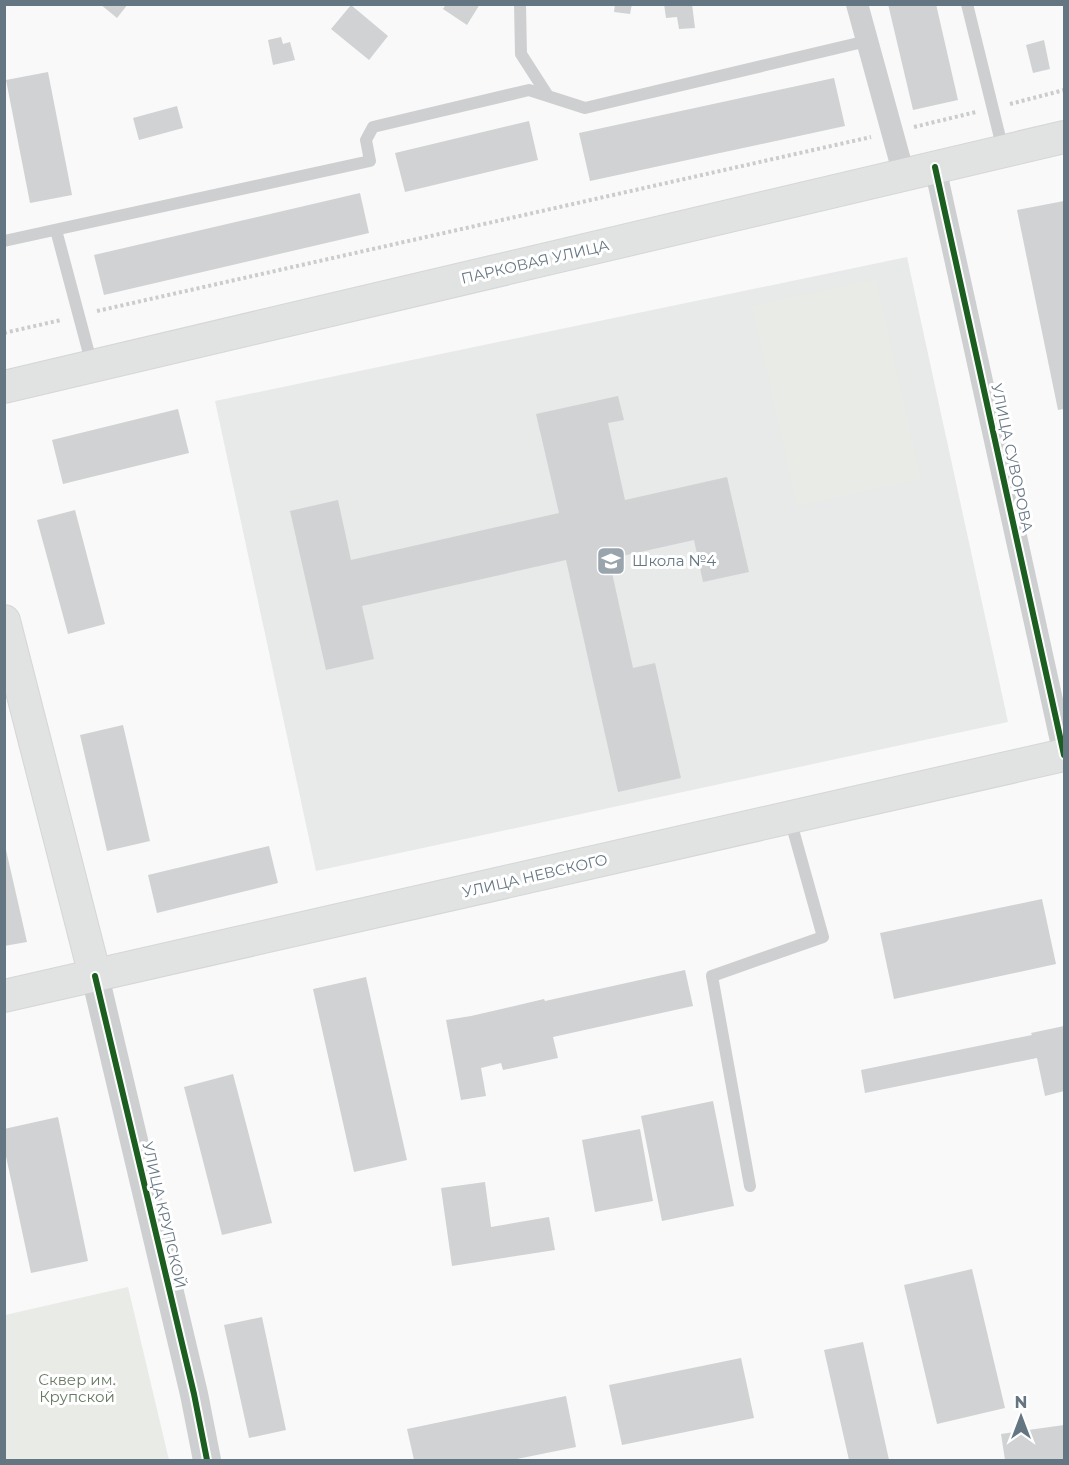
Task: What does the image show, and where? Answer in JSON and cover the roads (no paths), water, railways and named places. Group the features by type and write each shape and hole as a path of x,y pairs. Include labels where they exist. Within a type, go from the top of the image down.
{"main road":[{"name":"ПАРКОВАЯ УЛИЦА","path":"4,387 1065,137"},
{"name":"УЛИЦА КРУПСКОЙ","path":"4,621 95,976"},
{"name":"УЛИЦА НЕВСКОГО","path":"4,996 1065,755"}],"street":[{"path":"856,4 904,174"},
{"name":"УЛИЦА СУВОРОВА","path":"935,167 1065,755"},
{"name":"УЛИЦА КРУПСКОЙ","path":"95,976 194,1394 207,1461"}],"lane":[{"path":"520,4 521,54 548,96"},
{"path":"967,4 1004,151"},
{"path":"4,241 370,161 366,140 373,127 529,90 585,108 867,41"},
{"path":"56,230 93,366"},
{"path":"750,1186 712,976 823,938 790,818"}],"place":[{"name":"Школа №4","path":"611,561"}],"park label":[{"name":"Сквер им. Крупской","path":"77,1388"}]}
